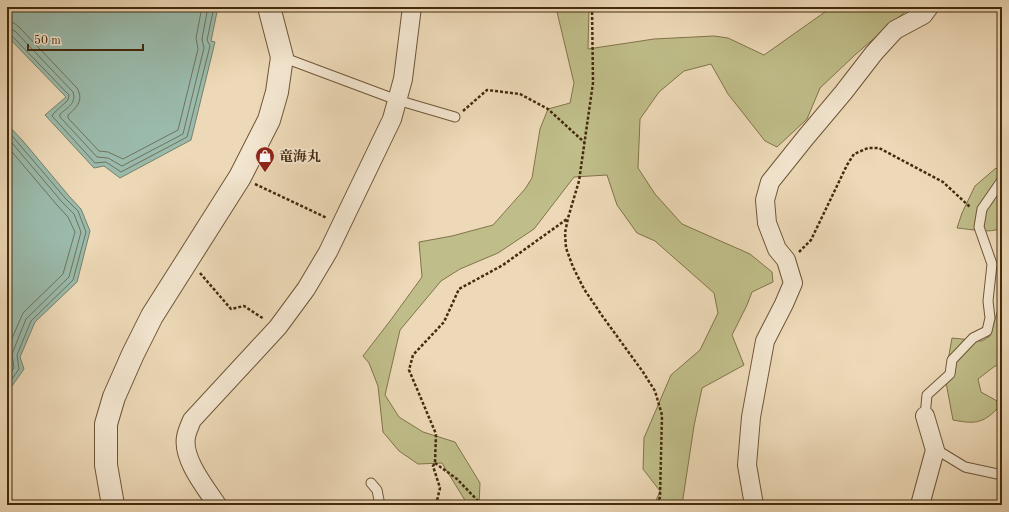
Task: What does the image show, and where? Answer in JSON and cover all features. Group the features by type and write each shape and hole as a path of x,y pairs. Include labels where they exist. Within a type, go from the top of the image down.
{"street":[{"path":"113,505 106,465 106,424 114,397 152,316 240,178 269,120 277,92 282,57 269,7"},
{"path":"217,505 187,456 186,438 192,420 278,327 306,289 328,252 392,119 403,79 412,7"},
{"path":"754,505 747,465 751,417 765,341 793,283 786,260 777,250 767,223 765,200 770,182 843,94 874,53 895,30 923,15 929,7"},
{"path":"920,505 935,450 925,416"}],"lane":[{"path":"282,57 397,100 455,117"},
{"path":"925,416 927,395 950,374 952,360 973,338 987,331 990,318 988,301 992,264 979,227 980,215 982,209 1002,180"},
{"path":"935,450 965,467 1002,475"},
{"path":"371,483 377,490 380,505"}],"path":[{"path":"592,7 593,83 579,181 565,233 566,248 584,289 655,391 662,415 660,497 657,505"},
{"path":"455,117 488,90 520,94 548,109 585,142"},
{"path":"786,260 802,250 811,240 847,165 854,154 868,148 879,148 943,182 972,210 980,215"},
{"path":"240,178 342,224"},
{"path":"436,505 440,488 433,466 435,463 436,434 409,370 413,355 444,322 459,289 503,265 568,218"},
{"path":"188,260 231,309 244,306 278,327"},
{"path":"435,463 457,479 480,503 492,505"}],"shaded area":[{"path":"559,7 589,7 588,49 654,39 714,36 728,38 764,55 832,7 906,7 907,10 856,54 820,88 807,119 777,147 765,141 728,94 711,64 684,71 659,92 640,119 638,168 655,194 682,224 750,254 772,272 773,282 752,292 732,335 744,365 702,388 694,426 682,505 654,505 660,491 643,469 644,438 671,375 700,350 718,313 714,293 655,241 637,233 617,205 607,175 574,177 534,229 498,253 460,269 441,281 400,330 385,395 399,417 423,432 455,442 480,483 479,505 466,505 466,502 442,463 418,464 399,451 383,432 378,386 369,363 363,356 422,277 419,242 452,236 493,225 525,189 532,178 540,129 548,109 570,103 574,83 557,12"},
{"path":"996,168 1002,173 1002,228 991,231 980,231 957,228 962,213 975,186"},
{"path":"1002,276 1002,365 995,366 978,379 981,392 997,401 997,409 987,418 977,422 953,420 945,377 952,338 982,341 990,336 999,306 1000,278"}],"water":[{"path":"7,7 218,7 211,41 215,42 191,140 120,178 104,166 94,168 45,115 66,97 7,36"},
{"path":"7,124 81,209 90,231 77,282 35,322 20,357 24,369 7,393"}],"place":[{"name":"竜海丸","path":"265,173"}]}
